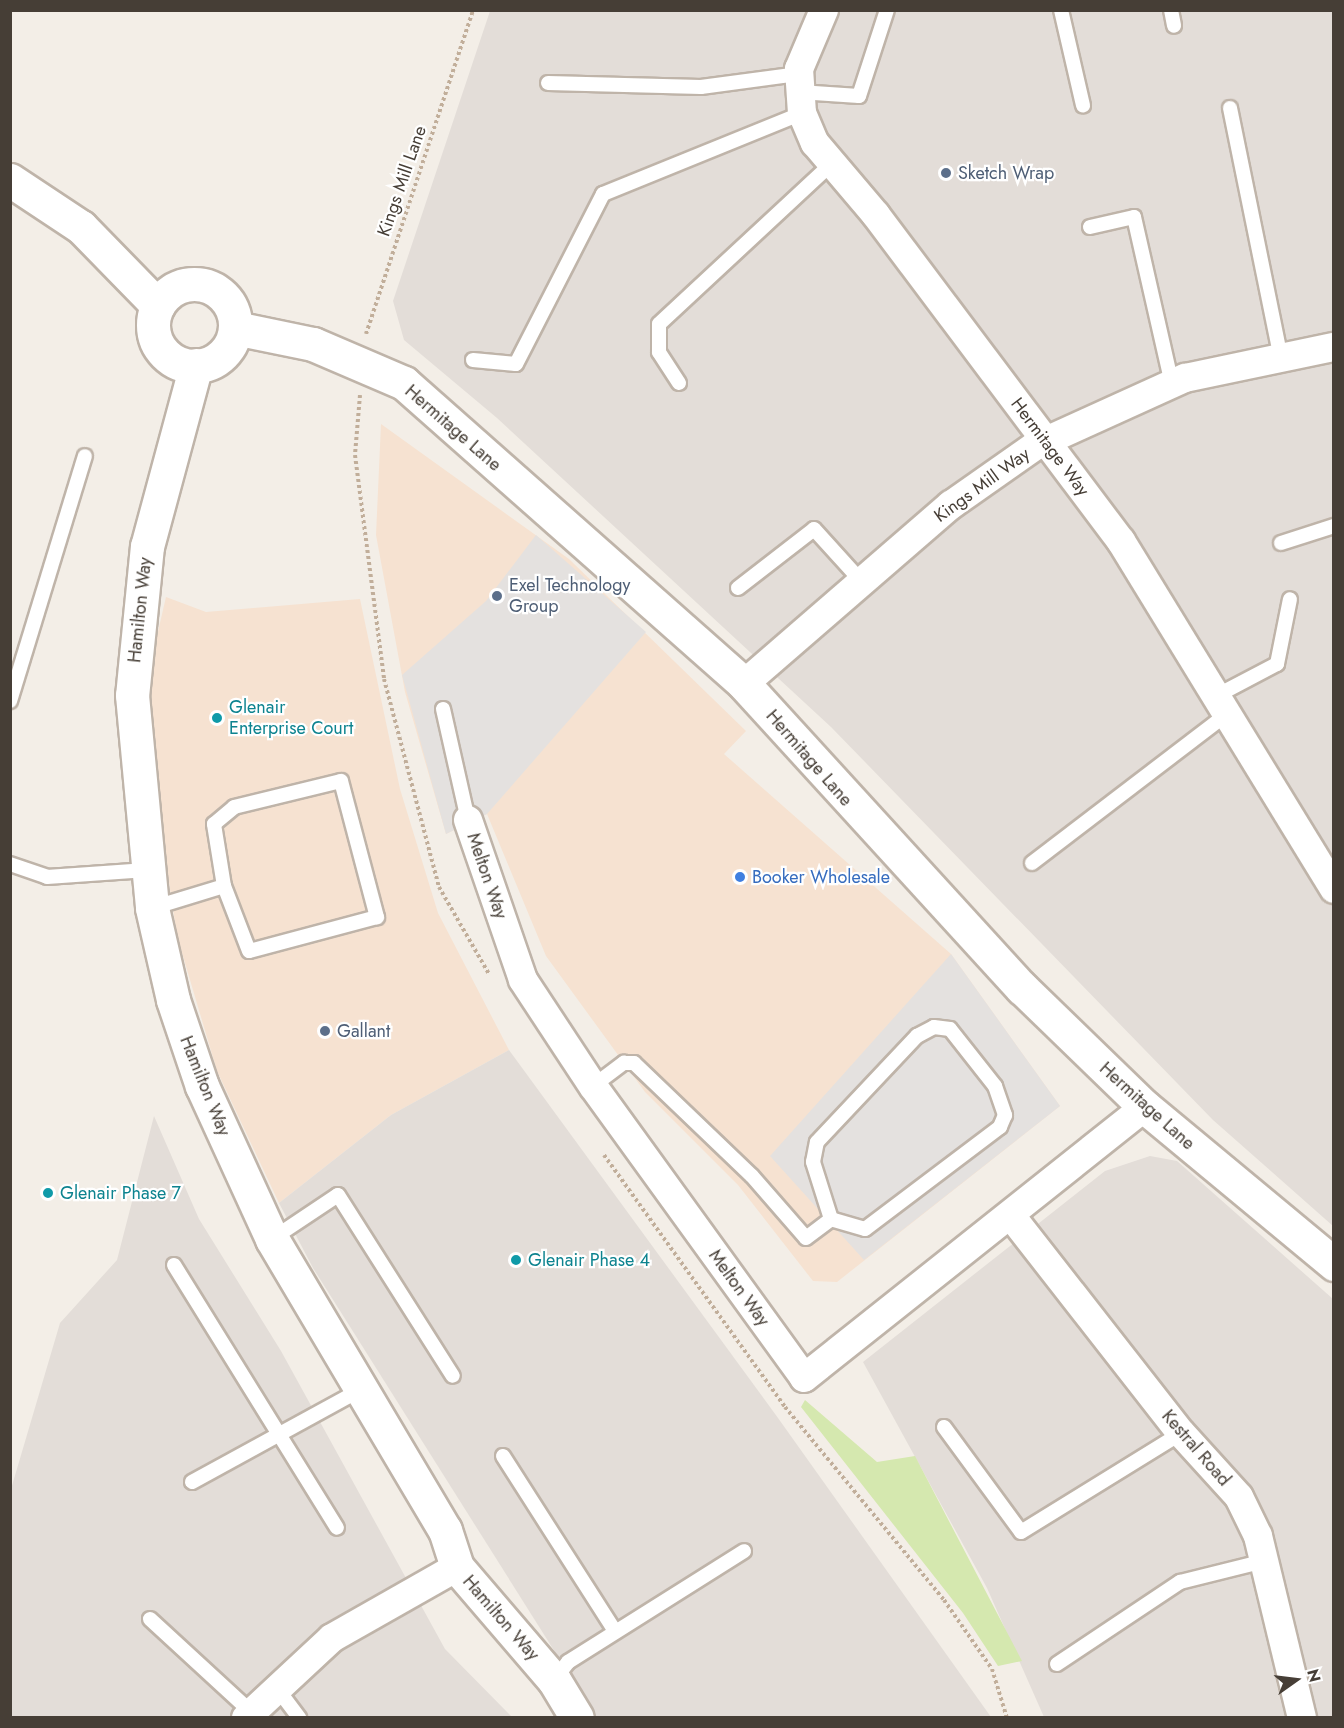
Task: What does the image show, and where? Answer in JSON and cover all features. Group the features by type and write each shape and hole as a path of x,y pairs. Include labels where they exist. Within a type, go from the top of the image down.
{"street":[{"path":"800,93 802,54 824,10"},
{"name":"Hermitage Way","path":"800,93 832,163 1121,541 1334,889"},
{"path":"10,180 81,227 158,306"},
{"path":"180,287 209,287 232,309 235,328 226,352 214,362 196,365 170,360 159,348 153,321 158,306 180,287"},
{"name":"Hermitage Lane","path":"235,328 363,362 404,383 744,684 1014,980 1145,1107 1334,1264"},
{"name":"Kings Mill Way","path":"744,684 951,505 1046,441 1172,384 1334,347"},
{"name":"Hamilton Way","path":"196,365 161,483 138,618 132,695 147,870 152,908 172,1000 202,1086 272,1239 445,1530 458,1567 554,1680 577,1718"},
{"name":"Melton Way","path":"468,820 523,980 593,1086 804,1377 1012,1216 1145,1107"},
{"name":"Kestral Road","path":"1012,1216 1181,1433 1239,1497 1264,1560 1302,1718"},
{"path":"248,1715 332,1638 458,1567"}],"lane":[{"path":"548,83 701,87 859,96 887,10"},
{"path":"1061,10 1083,105"},
{"path":"1171,10 1174,26"},
{"path":"473,360 516,364 603,194 800,93"},
{"path":"1230,108 1281,358"},
{"path":"679,383 659,352 659,324 832,163"},
{"path":"1090,227 1134,217 1172,384"},
{"path":"10,701 85,456"},
{"path":"1281,543 1334,526"},
{"path":"738,588 814,529 862,582"},
{"path":"1032,863 1222,705 1277,664 1290,599"},
{"path":"443,709 468,820"},
{"path":"341,781 377,916 249,951 224,886 214,824 234,807 341,781"},
{"path":"10,864 47,877 147,870"},
{"path":"152,908 224,886"},
{"path":"934,1027 950,1029 995,1086 1005,1115 1000,1127 865,1229 831,1219 813,1162 817,1142 917,1036 934,1027"},
{"path":"593,1086 624,1063 634,1064 752,1176 806,1238 831,1219"},
{"path":"272,1239 338,1196 453,1376"},
{"path":"174,1265 337,1528"},
{"path":"192,1482 277,1432 362,1389"},
{"path":"944,1427 1022,1532 1181,1433"},
{"path":"503,1456 615,1631"},
{"path":"554,1680 568,1662 744,1551"},
{"path":"1057,1664 1180,1582 1264,1560"},
{"path":"150,1619 248,1715"},
{"path":"276,1687 299,1718"}],"path":[{"name":"Kings Mill Lane","path":"363,362 367,323 473,10"}],"shaded area":[{"path":"490,11 1333,11 1333,1226 1213,1120 831,727 497,418 404,340 393,301"},
{"path":"381,424 569,559 746,731 724,754 951,954 1060,1106 837,1282 813,1281 738,1185 645,1092 546,956 487,814 446,834 405,692 376,535"},
{"name":"Exel Technology Group","path":"536,535 646,632 487,814 446,834 402,675 486,601"},
{"path":"166,597 206,612 360,599 400,789 438,913 509,1050 391,1115 279,1203 217,1071 177,936 148,741 153,653"},
{"path":"951,954 1060,1106 864,1260 770,1156"},
{"path":"509,1050 778,1418 991,1717 596,1717 313,1268 279,1203 391,1115"},
{"path":"154,1116 199,1219 281,1351 445,1649 512,1717 11,1718 11,1489 60,1323 117,1260"},
{"path":"1150,1156 1177,1161 1333,1299 1333,1717 1044,1717 987,1588 863,1362 1105,1171"}],"green space":[{"path":"805,1400 877,1462 915,1456 1022,1661 998,1666 963,1613 801,1407"}],"place":[{"name":"Sketch Wrap","path":"946,173"},
{"name":"Exel Technology Group","path":"497,596"},
{"name":"Glenair Enterprise Court","path":"217,718"},
{"name":"Booker Wholesale","path":"740,877"},
{"name":"Gallant","path":"325,1031"},
{"name":"Glenair Phase 7","path":"48,1193"},
{"name":"Glenair Phase 4","path":"516,1260"}]}
